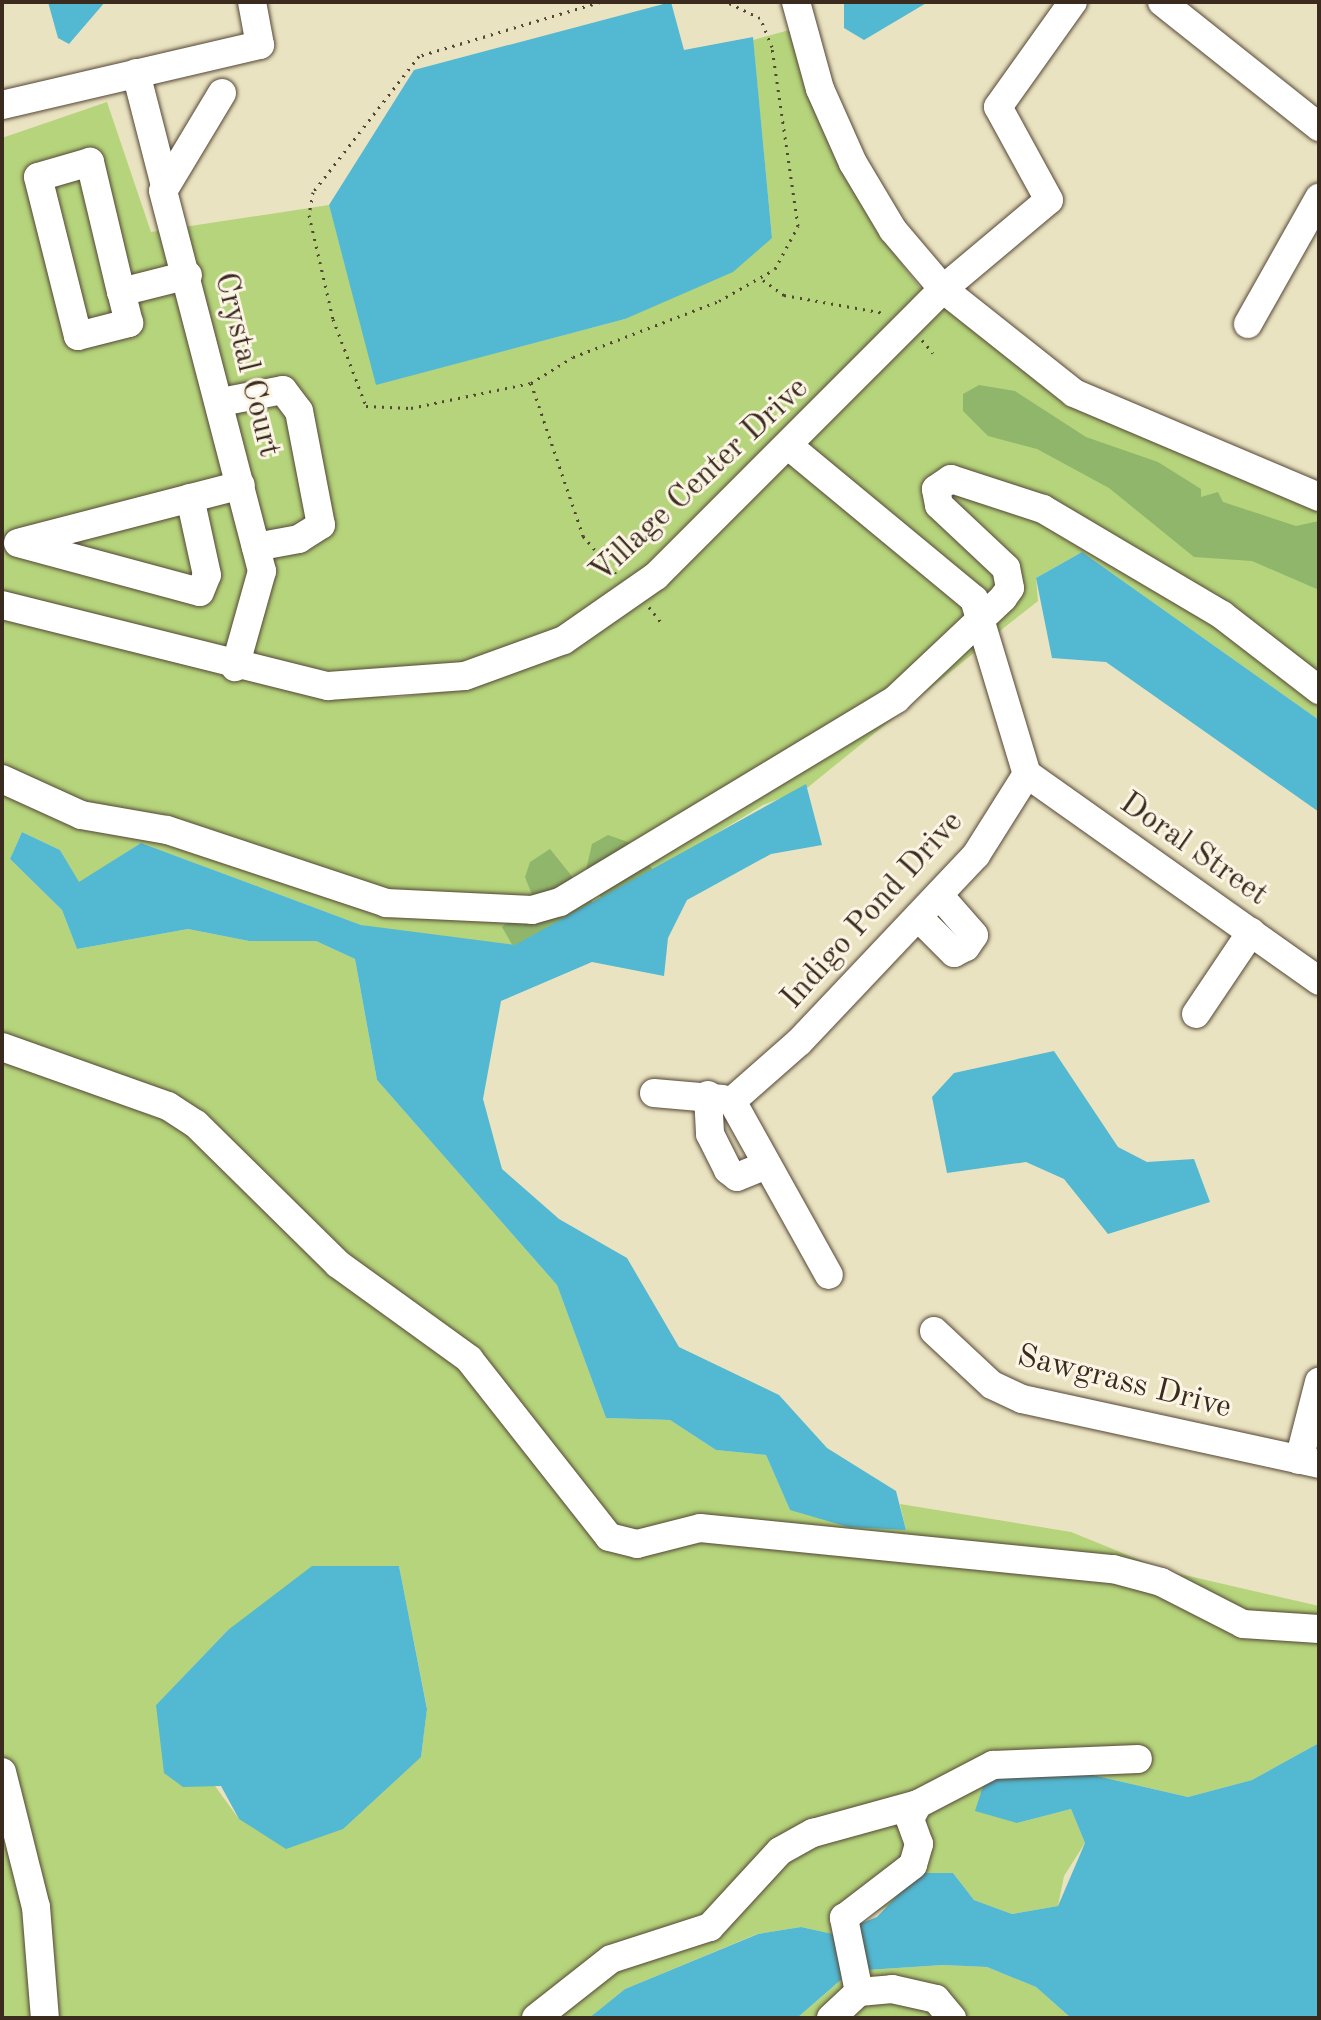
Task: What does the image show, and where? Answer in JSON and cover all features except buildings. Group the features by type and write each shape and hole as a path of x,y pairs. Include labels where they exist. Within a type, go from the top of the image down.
{"street":[{"path":"2,105 260,45 252,2"},
{"path":"796,2 820,89 853,163 893,230 943,289 1074,393 1319,497"},
{"name":"Village Center Drive","path":"2,605 235,667 328,686 465,676 564,640 636,593 790,447 943,289 1049,200 998,107 1073,2"},
{"path":"1162,2 1319,127"},
{"name":"Crystal Court","path":"136,73 262,571 235,667"},
{"path":"165,186 222,93"},
{"path":"90,162 121,292 129,323 78,336 38,177 90,162"},
{"path":"1248,324 1319,198"},
{"path":"121,292 188,275"},
{"path":"221,402 283,390 299,411 321,525 309,536 256,547"},
{"path":"790,447 974,599 1027,774"},
{"path":"2,779 81,815 167,830 370,899 532,910 587,889 781,763 896,699 1010,588 1010,577 939,505 936,489 951,479 1056,516 1222,615 1319,690"},
{"path":"10,545 241,485"},
{"path":"10,545 200,592 207,575 190,498"},
{"name":"Indigo Pond Drive","path":"720,1098 939,895 976,855 1027,774"},
{"name":"Doral Street","path":"1027,774 1319,981"},
{"path":"918,917 954,953 966,947 974,935 939,895"},
{"path":"1196,1014 1251,932"},
{"path":"2,1047 168,1106 196,1124 338,1264 469,1359 609,1537 637,1544 700,1528 1113,1569 1161,1582 1243,1624 1319,1629"},
{"path":"654,1093 720,1098 829,1275"},
{"name":"Sawgrass Drive","path":"934,1331 992,1385 1022,1399 1309,1462"},
{"path":"1309,1462 1319,1382"},
{"path":"536,2018 611,1959 710,1927 798,1840 906,1814 993,1765 1138,1759"},
{"path":"2,1772 36,1907 45,2018"},
{"path":"858,1988 843,1928 850,1909 913,1865 919,1844 906,1814"},
{"path":"831,2018 858,1988"},
{"path":"858,1988 923,1993 952,2018"}],"path":[{"path":"600,2 419,56 309,202 333,319 366,406 411,408 531,383 631,331 763,280 793,243 797,212 770,35 760,18 727,2"},
{"path":"763,280 784,295 877,310 906,327 933,353"},
{"path":"531,383 583,536 664,626"}],"green space":[{"path":"793,29 898,259 924,293 650,568 560,630 462,666 328,675 248,659 251,570 228,654 2,594 2,138 107,102 151,232 329,205 377,384 625,319 772,238 753,40"},
{"path":"942,306 1319,508 1319,720 1082,552 1036,578 1038,601 996,634 805,446"},
{"path":"979,385 1015,391 1086,437 1158,462 1201,489 1201,497 1218,492 1223,502 1296,526 1319,521 1319,590 1252,561 1194,557 1109,488 1037,449 988,436 963,411 963,394"},
{"path":"791,460 966,606 980,648 807,788 763,805 613,896 515,945 467,944 361,925 141,843 79,883 60,850 22,832 10,859 62,910 77,949 188,929 249,941 316,941 355,959 377,1080 557,1285 606,1418 670,1420 716,1450 766,1455 790,1510 906,1530 900,1504 1071,1532 1167,1571 1319,1606 1319,1743 1252,1780 1188,1797 1075,1771 1017,1823 1071,1809 1085,1843 1064,1876 1058,1906 1012,1914 974,1900 953,1873 833,1934 801,1927 757,1934 625,1989 589,2018 2,2018 2,616 327,697 401,697 467,687 568,650 631,611","holes":["399,1566 427,1708 421,1757 239,1819 156,1705 228,1630"]},
{"path":"608,835 628,842 657,874 604,902 585,874 592,844"},
{"path":"550,849 595,905 514,948 502,927 534,900 525,877 530,862"},
{"path":"943,1965 987,1967 1036,1987 1071,2018 797,2018 851,1971"}],"water":[{"path":"48,2 105,2 69,44 58,38"},
{"path":"671,2 684,50 753,37 772,238 733,272 625,319 376,385 329,205 414,70"},
{"path":"844,2 928,2 864,40 844,28"},
{"path":"1082,552 1319,720 1319,812 1106,662 1052,658 1036,578"},
{"path":"806,784 822,845 771,854 687,900 668,938 664,976 592,962 501,1001 483,1099 502,1169 559,1219 627,1258 679,1347 779,1395 827,1448 896,1491 906,1530 848,1527 790,1510 766,1455 716,1450 670,1420 606,1418 557,1285 377,1080 355,959 316,941 249,941 188,929 77,949 62,910 10,859 22,832 60,850 79,882 141,843 361,925 515,945"},
{"path":"1054,1051 1118,1147 1147,1162 1194,1159 1210,1202 1108,1234 1064,1179 1026,1162 947,1173 932,1097 954,1073"},
{"path":"312,1566 399,1566 427,1709 421,1757 343,1829 286,1849 239,1819 221,1786 183,1787 164,1773 156,1705 228,1630"},
{"path":"1319,1743 1319,2018 1071,2018 1036,1987 987,1967 943,1965 851,1971 797,2018 589,2018 625,1989 758,1934 801,1927 833,1934 877,1917 919,1873 953,1873 974,1900 1012,1914 1058,1906 1085,1843 1071,1809 1017,1823 975,1811 983,1786 1002,1766 1075,1771 1188,1797 1252,1780"}]}
